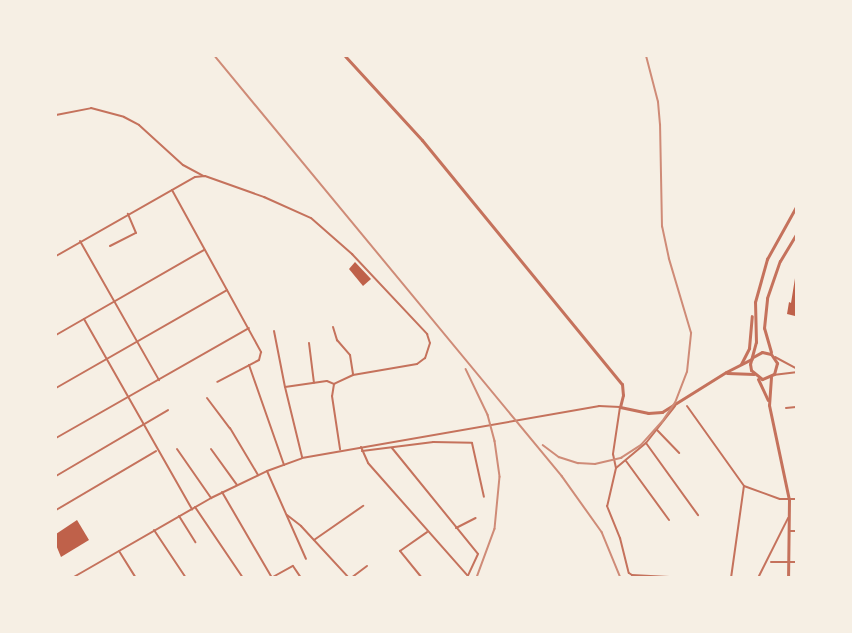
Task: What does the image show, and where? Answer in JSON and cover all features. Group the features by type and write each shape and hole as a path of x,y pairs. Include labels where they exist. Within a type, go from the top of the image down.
{"street":[{"path":"345,56 422,140 619,380 623,390 613,454 616,468 607,506 632,576 688,578"},
{"path":"56,115 91,108 124,117 144,129 183,165 205,176 291,207 318,223 352,254 427,334 429,350 425,358 417,364 353,375 334,384 327,381 285,387"},
{"path":"56,256 191,178 205,176"},
{"path":"172,189 249,328 262,357 217,382"},
{"path":"741,364 749,348 763,267 796,207"},
{"path":"110,246 136,233 128,214"},
{"path":"788,578 789,500 769,405 768,389 777,366 764,328 767,298 780,261 796,234"},
{"path":"80,241 159,380"},
{"path":"56,335 205,250"},
{"path":"56,388 227,290"},
{"path":"754,312 756,342 751,367 769,405"},
{"path":"84,319 156,451 243,578"},
{"path":"333,327 337,340 350,355 353,375"},
{"path":"56,438 249,328"},
{"path":"274,331 302,458"},
{"path":"309,344 314,383"},
{"path":"361,449 599,406 620,407 648,413 667,410 720,375 762,352 796,370"},
{"path":"248,365 284,465"},
{"path":"720,375 735,371 755,376 772,376 796,370"},
{"path":"334,384 332,396 340,450"},
{"path":"207,398 230,428 258,475"},
{"path":"616,468 646,443 675,406"},
{"path":"687,406 744,486 789,500 796,499"},
{"path":"786,408 796,407"},
{"path":"56,476 168,410"},
{"path":"657,430 679,453"},
{"path":"72,578 222,492 302,458 340,450 392,448 433,442 472,443 484,497"},
{"path":"646,443 698,515"},
{"path":"211,448 237,485"},
{"path":"361,449 368,463 468,577 478,555 392,448"},
{"path":"177,449 211,498"},
{"path":"56,510 156,451"},
{"path":"626,461 669,520"},
{"path":"267,471 306,559"},
{"path":"731,578 744,486"},
{"path":"222,492 271,577 293,566 302,578"},
{"path":"314,540 363,506"},
{"path":"758,578 790,513"},
{"path":"287,515 350,578 367,566"},
{"path":"180,516 195,542"},
{"path":"456,528 476,518"},
{"path":"154,530 186,578"},
{"path":"790,531 796,531"},
{"path":"422,578 400,551 427,532"},
{"path":"119,551 136,578"},
{"path":"771,562 796,562"}],"building":[{"path":"355,262 371,279 363,286 349,269"},
{"path":"796,272 796,309 795,316 787,314"},
{"path":"77,520 89,540 61,557 56,545 56,534"}],"railway":[{"path":"215,56 562,476 602,532 621,578"},
{"path":"543,445 559,457 578,463 595,464 621,458 641,445 662,422 675,403 687,372 691,333 662,227 658,102 646,56"},
{"path":"466,369 488,415 495,441 500,477 495,529 477,578"}]}
